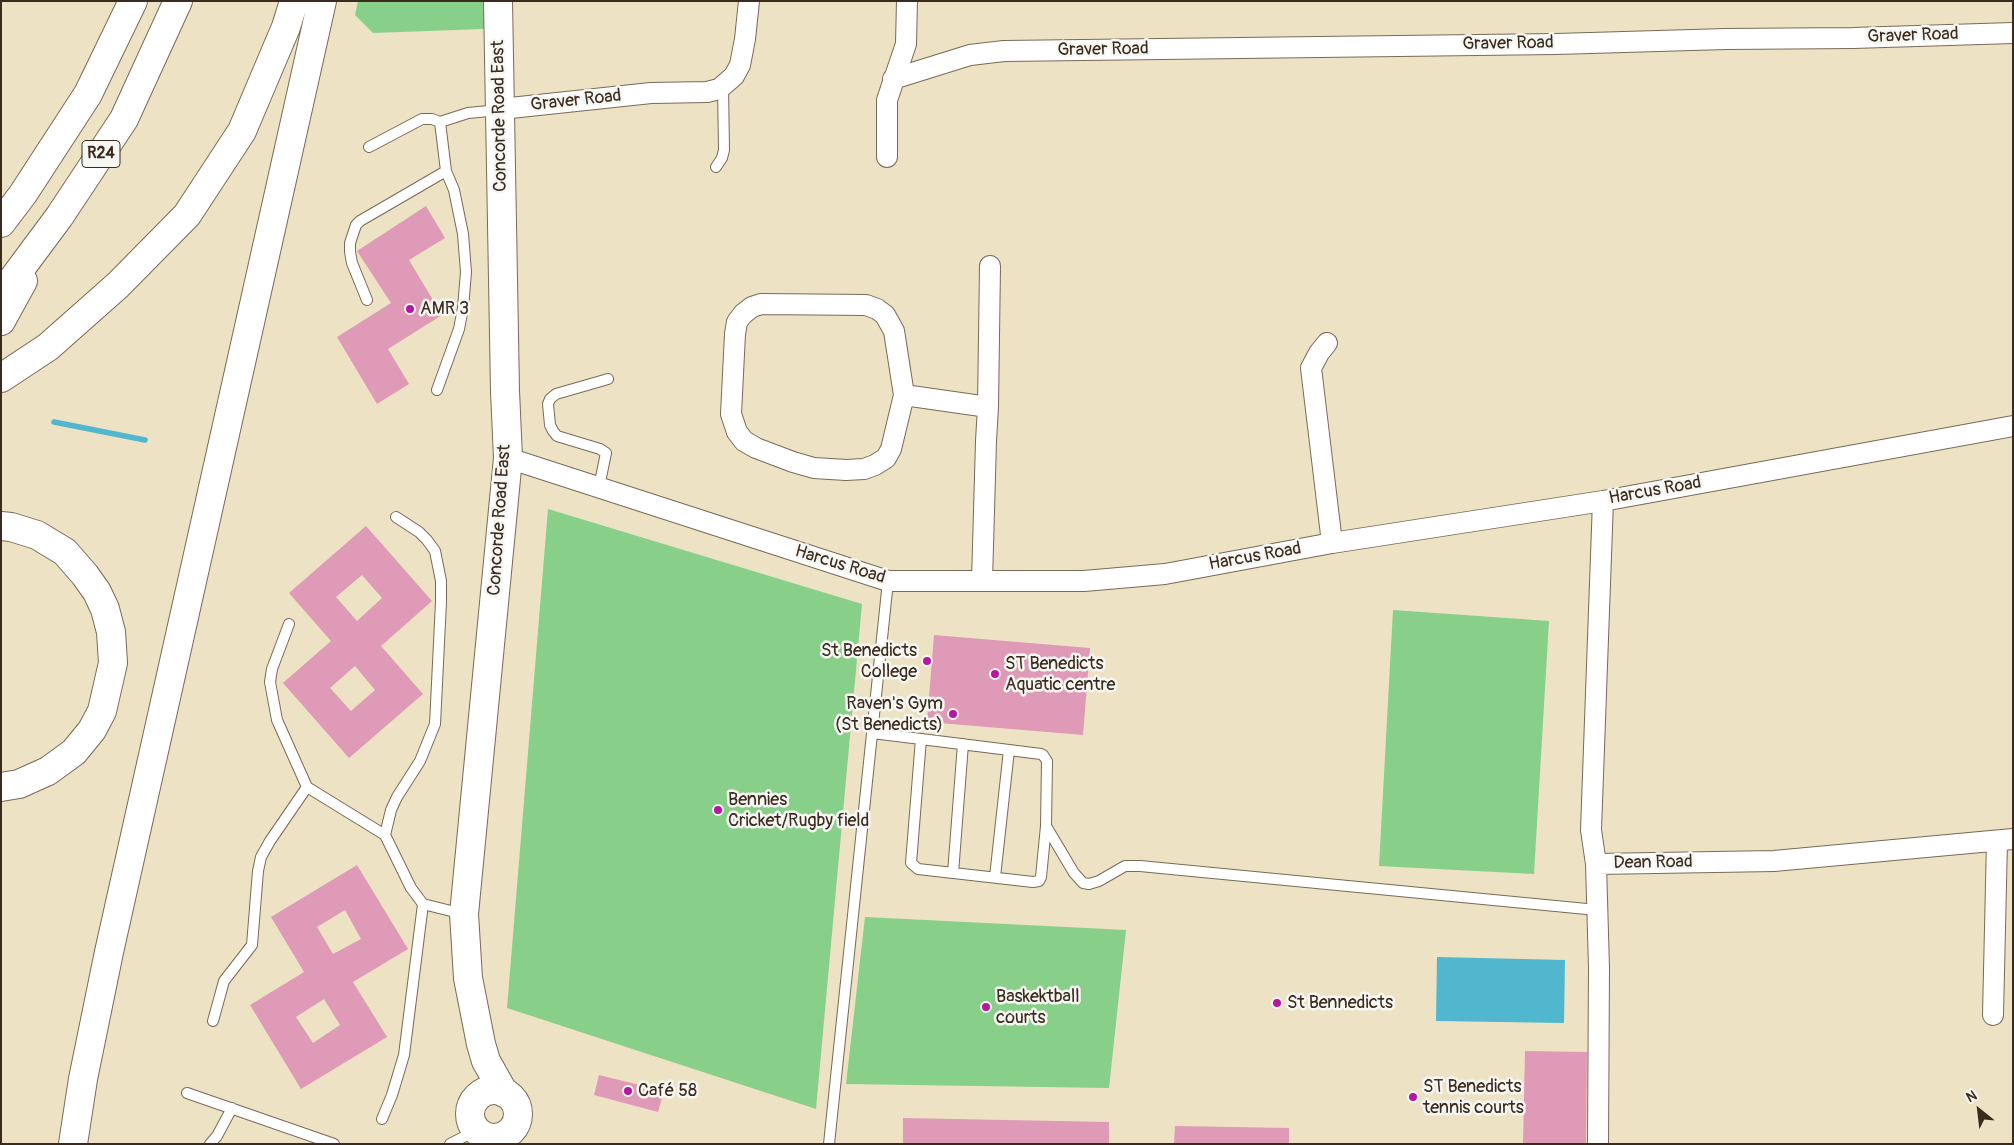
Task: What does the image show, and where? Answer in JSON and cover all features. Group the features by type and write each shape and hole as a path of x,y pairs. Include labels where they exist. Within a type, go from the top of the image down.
{"main road":[{"name":"R24","path":"1,223 24,194 88,94 133,1"},
{"name":"R24","path":"1,294 60,217 124,119 178,1"},
{"path":"1,378 48,347 118,285 187,215 242,131 286,27 294,1"},
{"path":"73,1144 83,1079 109,952 322,1"},
{"name":"Concorde Road East","path":"498,1 505,391 508,458 464,914 468,978 486,1061 504,1093"},
{"path":"1,321 60,217"},
{"path":"1,526 37,535 65,552 85,574 105,609 111,632 113,663 102,711 92,730 74,752 48,771 19,784 1,787"},
{"name":"Concorde Road East","path":"468,978 464,1001 464,1018 473,1064 474,1102"},
{"path":"491,1091 504,1093 515,1103 514,1135 490,1138 477,1130 471,1116 474,1102 484,1093 491,1091"}],"street":[{"path":"723,86 734,76 740,65 749,1"},
{"path":"887,157 887,100 906,44 907,1"},
{"name":"Graver Road","path":"893,79 970,55 1004,51 1556,44 2013,33"},
{"name":"Graver Road","path":"501,109 651,93 707,92 723,86"},
{"path":"982,581 988,407 990,266"},
{"path":"761,304 866,305 877,309 885,315 894,332 904,395 891,449 886,458 875,466 846,470 814,468 756,448 744,441 737,432 731,414 737,322 747,311 761,304"},
{"path":"1327,343 1311,368 1332,543"},
{"path":"904,395 988,407"},
{"name":"Harcus Road","path":"508,458 888,581 1084,581 1165,574 1332,543 1603,501 2013,426"},
{"name":"Dean Road","path":"1603,501 1590,830 1596,864 1774,861 2005,840"},
{"path":"1993,1015 2005,840"},
{"path":"1596,864 1599,968 1598,1144"}],"lane":[{"path":"716,167 722,158 724,150 723,86"},
{"path":"369,147 422,119 432,119 440,122 468,113 501,109"},
{"path":"437,390 460,329 466,272 463,234 454,190 446,171 440,122"},
{"path":"367,300 352,263 350,252 350,243 356,225 446,171"},
{"path":"599,488 606,453 600,449 557,436 550,425 548,404 550,399 556,394 608,379"},
{"path":"385,835 391,810 420,761 435,724 442,602 440,573 435,551 428,540 419,532 396,517"},
{"path":"829,1144 888,581"},
{"path":"289,624 272,669 270,682 277,720 307,787 385,835 411,888 423,904 464,914"},
{"path":"872,733 963,744 1041,754 1046,758 1046,826 1039,881 1033,882 918,869 911,863 921,739"},
{"path":"953,873 963,744"},
{"path":"994,877 1009,750"},
{"path":"212,1021 224,981 252,945 258,871 261,857 307,787"},
{"path":"1046,826 1074,873 1083,883 1088,884 1099,881 1125,866 1140,866 1597,910"},
{"path":"382,1119 392,1095 404,1055 423,904"},
{"path":"187,1093 334,1144"},
{"path":"210,1144 217,1136 232,1108"},
{"path":"450,1144 477,1130"}],"green space":[{"path":"358,1 501,1 502,14 483,29 373,33 355,15"},
{"path":"548,509 862,604 816,1109 507,1008"},
{"path":"1393,610 1549,621 1534,874 1379,866"},
{"name":"Baskektball courts","path":"865,917 1126,930 1109,1088 846,1084"}],"water":[{"path":"1437,957 1565,960 1564,1023 1436,1021"}],"building":[{"name":"AMR 3","path":"426,206 445,238 409,260 442,315 388,349 409,384 377,404 337,337 391,303 357,251"},
{"path":"366,526 432,601 381,646 423,694 349,758 283,683 331,641 289,593","holes":["362,575 382,598 357,621 336,597","355,666 375,690 351,711 330,688"]},
{"path":"934,635 1090,648 1083,735 927,722"},
{"path":"357,865 408,949 353,982 387,1037 301,1089 250,1005 304,972 271,917","holes":["345,910 361,939 333,954 317,927","324,999 340,1025 313,1043 296,1017"]},
{"path":"1525,1051 1587,1052 1586,1144 1523,1144"},
{"path":"599,1075 664,1091 658,1112 594,1095"},
{"path":"903,1118 1109,1122 1109,1144 903,1144"},
{"path":"1175,1126 1289,1128 1289,1144 1174,1144"}],"waterway":[{"path":"54,422 145,440"}],"place":[{"name":"AMR 3","path":"410,309"},
{"name":"St Benedicts College","path":"927,661"},
{"name":"ST Benedicts Aquatic centre","path":"995,674"},
{"name":"Raven's Gym (St Benedicts)","path":"953,714"},
{"name":"Bennies Cricket/Rugby field","path":"718,810"},
{"name":"St Bennedicts","path":"1277,1003"},
{"name":"Baskektball courts","path":"986,1007"},
{"name":"Café 58","path":"628,1091"},
{"name":"ST Benedicts tennis courts","path":"1413,1097"}]}
